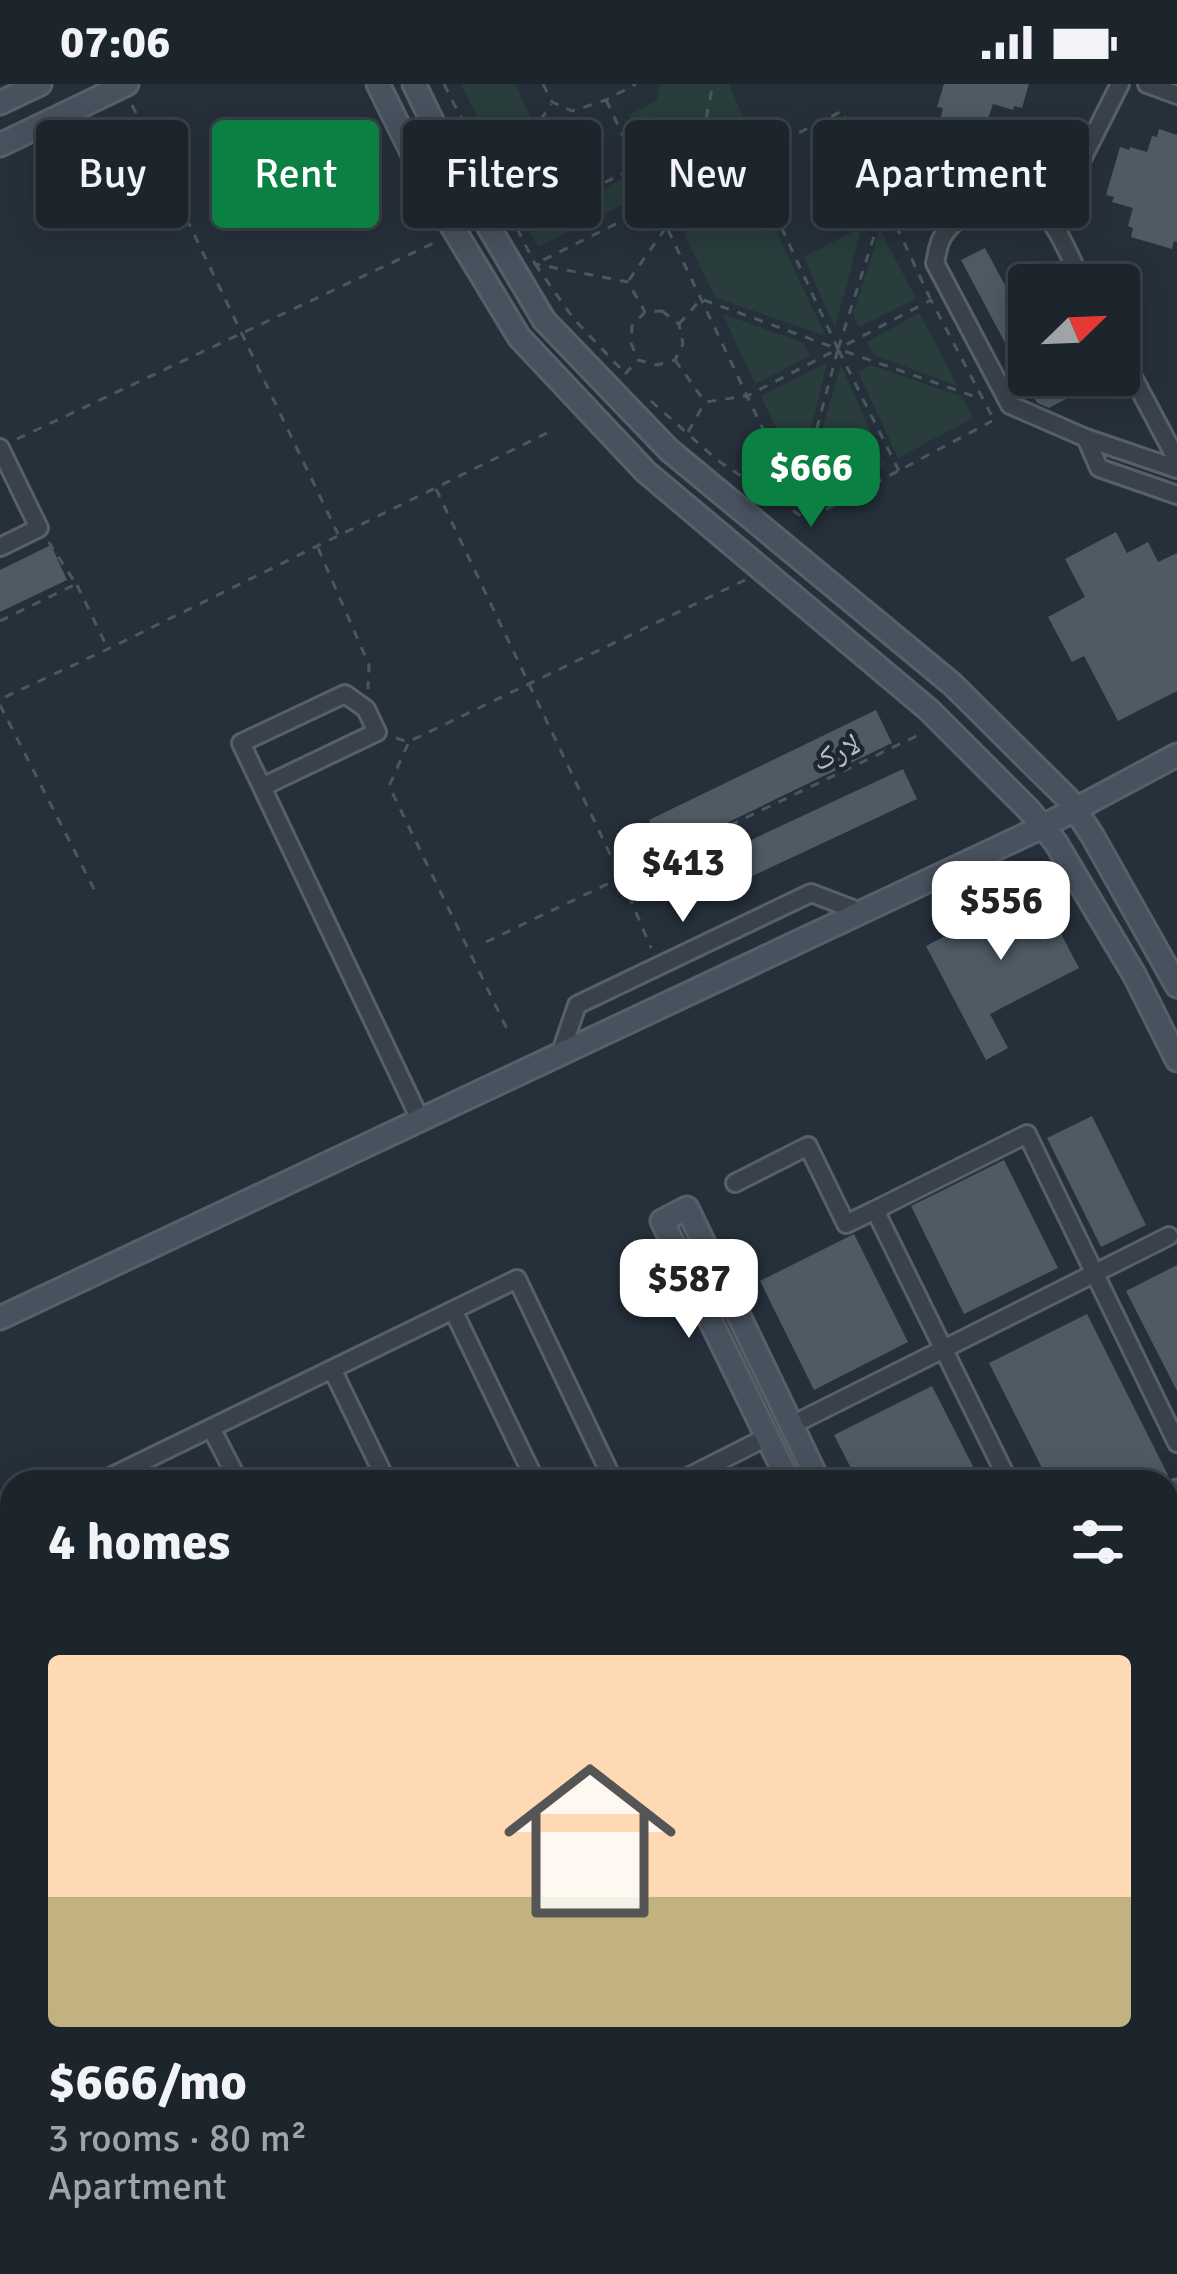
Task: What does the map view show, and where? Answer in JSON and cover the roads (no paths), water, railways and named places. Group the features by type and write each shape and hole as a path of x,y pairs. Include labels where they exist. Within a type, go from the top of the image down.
{"street":[{"path":"0,103 40,84"},
{"path":"378,84 433,195 519,337 646,472 943,724 1029,810 1056,843 1135,976 1177,1060"},
{"path":"414,84 462,182 544,320 669,450 952,684 1074,808 1177,986"},
{"path":"1089,145 1120,84"},
{"path":"1148,84 1177,94"},
{"path":"0,145 125,85"},
{"path":"950,228 941,238 935,263 1010,405 1086,438 1177,464"},
{"path":"1053,228 1073,264"},
{"path":"1140,392 1177,464"},
{"path":"1086,438 1099,468 1177,495"},
{"path":"0,448 7,478 39,528 0,547"},
{"path":"262,787 377,732 366,709 345,694 242,743 262,787 420,1119"},
{"path":"0,1318 1042,827 1177,755"},
{"path":"561,1052 577,1005 811,893 858,911"},
{"path":"735,1183 808,1146 847,1224 1027,1134 1177,1443"},
{"path":"783,1470 662,1221 687,1208 813,1470"},
{"path":"874,1210 1003,1470"},
{"path":"702,1470 1169,1235"},
{"path":"129,1470 518,1279 608,1470"},
{"path":"453,1310 530,1470"},
{"path":"332,1369 381,1470"},
{"path":"211,1428 233,1470"}]}
